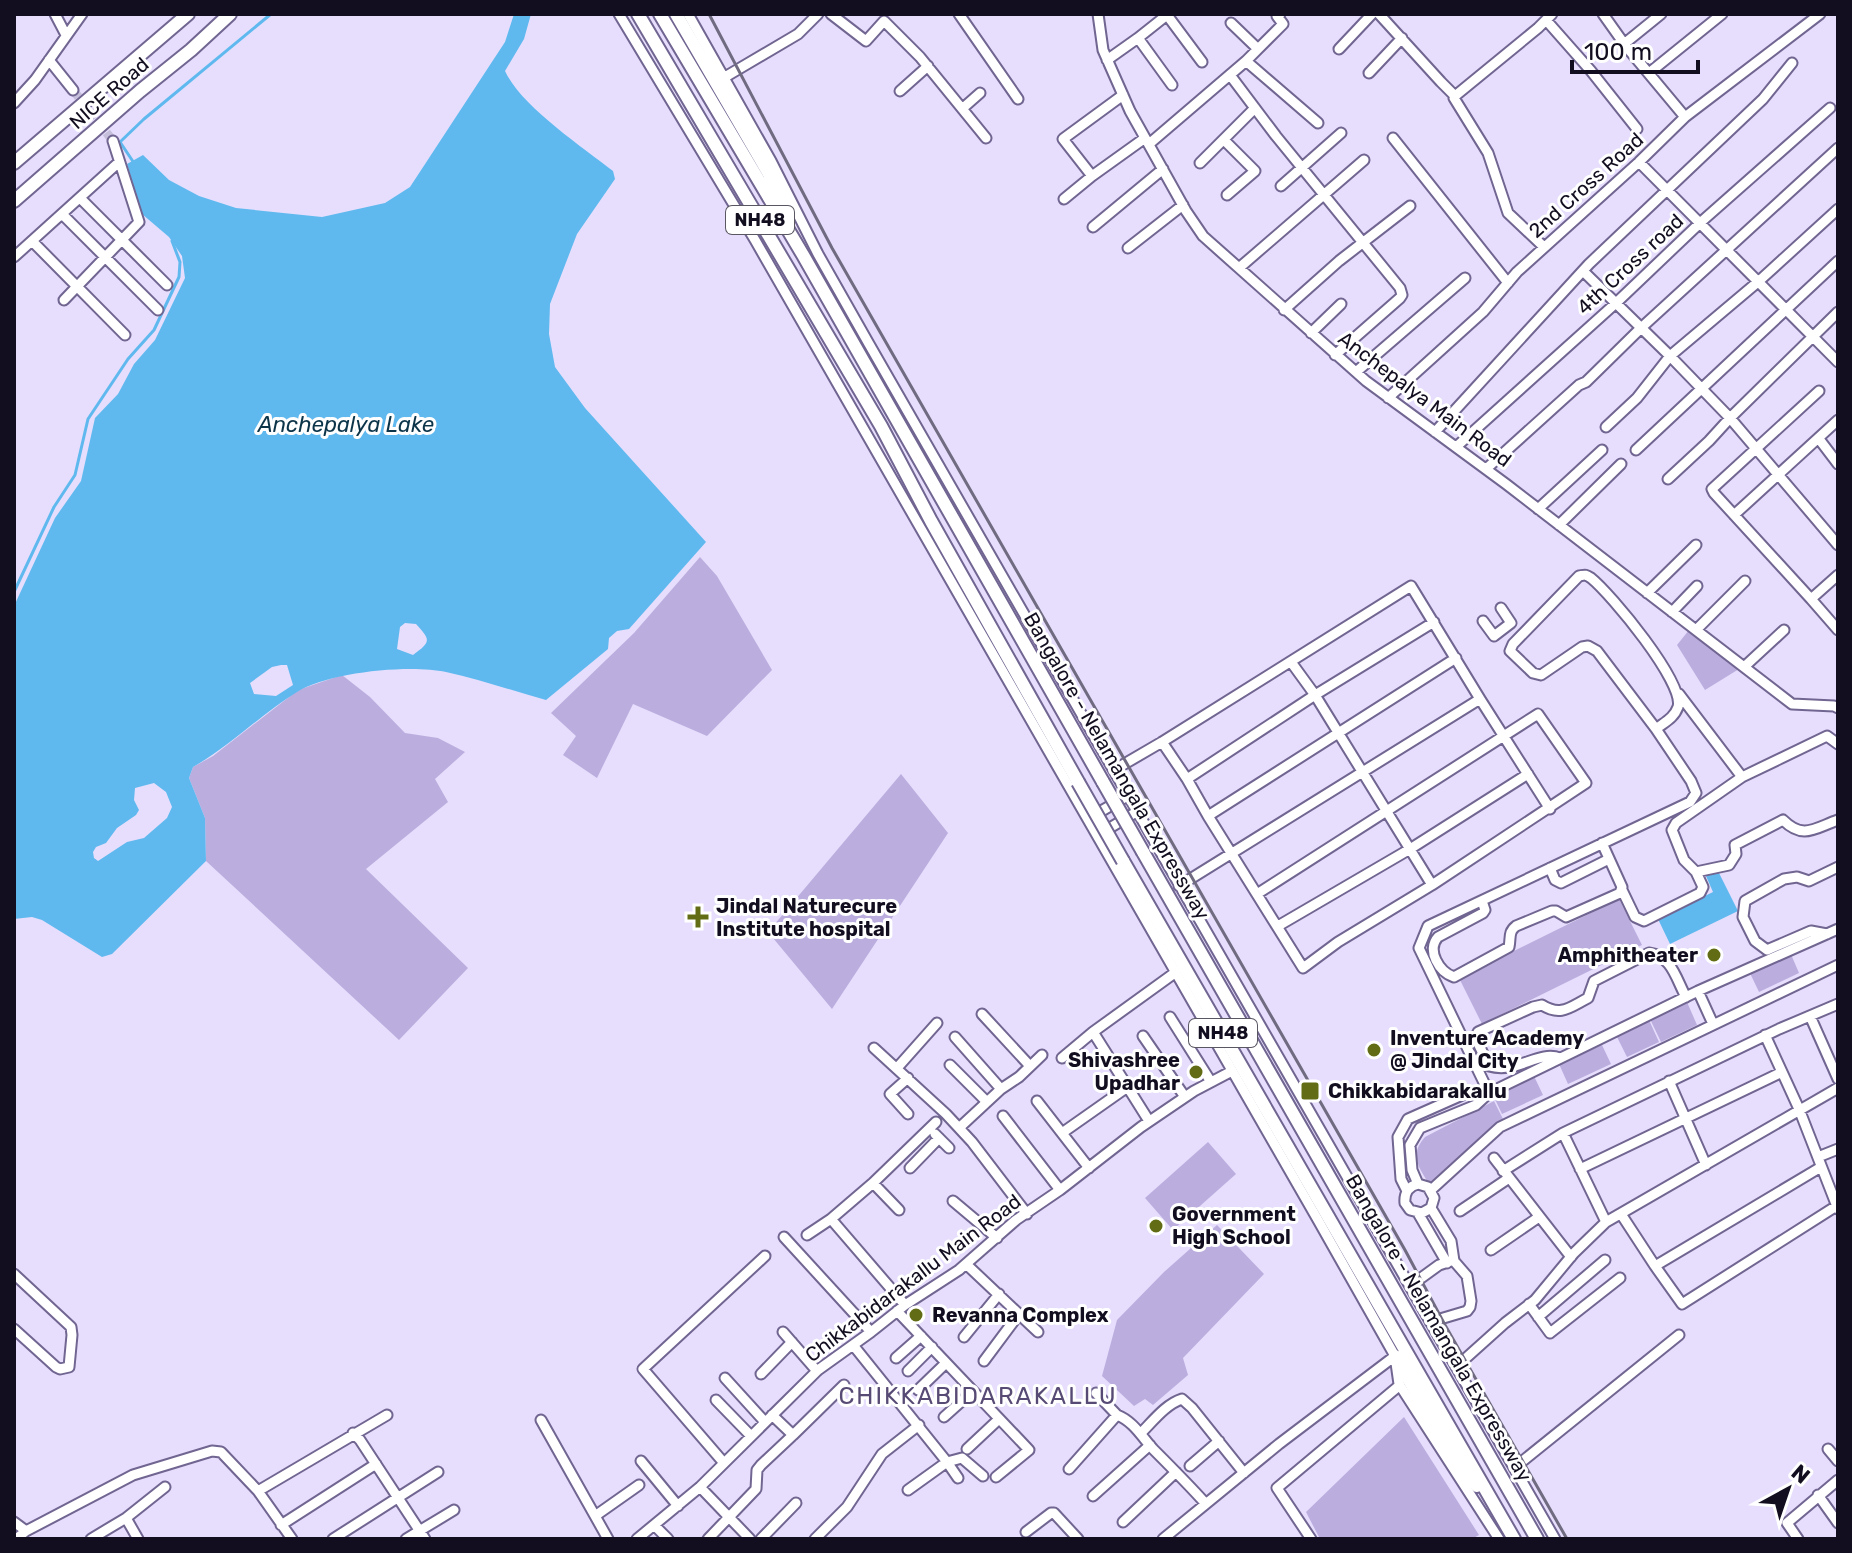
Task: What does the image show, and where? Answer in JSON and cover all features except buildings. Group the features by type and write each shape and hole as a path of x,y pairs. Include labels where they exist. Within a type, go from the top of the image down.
{"highway":[{"name":"NICE Road","path":"14,163 188,14"},
{"name":"NICE Road","path":"14,201 230,14"},
{"name":"Bangalore - Nelamangala Expressway","path":"638,14 881,426 1047,727 1514,1539"},
{"name":"Bangalore - Nelamangala Expressway","path":"660,14 899,421 1537,1539"},
{"path":"676,14 769,174 803,255"},
{"path":"1395,1356 1455,1460 1493,1502"}],"street":[{"path":"55,14 66,35"},
{"path":"14,103 82,14"},
{"path":"619,14 763,253 1395,1356 1400,1385 1499,1539"},
{"path":"688,14 789,195 818,254 1015,601 1555,1539"},
{"path":"725,77 798,34 818,14"},
{"path":"831,14 866,41 884,21 928,66 986,138"},
{"path":"959,14 1018,99"},
{"path":"1098,19 1110,14"},
{"path":"1107,60 1168,14 1202,62"},
{"path":"1339,49 1372,14"},
{"path":"1379,14 1455,96 1488,153 1508,213 1544,247"},
{"path":"1603,14 1685,117"},
{"path":"1624,44 1661,14"},
{"path":"1649,73 1722,14"},
{"name":"2nd Cross Road","path":"1388,398 1483,312 1544,247 1685,117 1820,14"},
{"path":"1064,199 1092,176 1147,141 1230,75 1283,24 1277,15"},
{"path":"1455,96 1549,17 1637,129"},
{"name":"Anchepalya Main Road","path":"1098,19 1103,50 1123,95 1203,236 1335,355 1388,398 1486,469 1792,704 1837,706"},
{"path":"1231,23 1258,49"},
{"path":"1138,38 1172,85"},
{"path":"1369,73 1402,38"},
{"path":"49,60 73,90"},
{"path":"1246,61 1318,123"},
{"path":"1435,432 1589,264 1763,99 1792,63"},
{"path":"900,91 928,66"},
{"path":"1230,75 1400,288 1402,295 1335,355"},
{"path":"963,108 980,93"},
{"path":"1092,176 1063,139 1123,95"},
{"path":"1200,163 1255,108"},
{"name":"4th Cross road","path":"1456,447 1830,108"},
{"path":"1281,186 1341,133"},
{"path":"1393,138 1508,283"},
{"path":"1224,140 1255,171 1227,195"},
{"path":"64,300 139,222 113,141"},
{"path":"1486,469 1586,382 1838,148"},
{"path":"1239,268 1364,160"},
{"path":"1639,162 1838,362"},
{"path":"14,257 118,163"},
{"path":"1093,227 1163,169"},
{"path":"80,198 167,285"},
{"path":"1128,248 1183,205"},
{"path":"1284,310 1410,206"},
{"path":"1606,427 1637,398 1670,356 1838,209"},
{"path":"62,214 158,310"},
{"path":"32,241 125,335"},
{"path":"1636,450 1838,261"},
{"path":"1583,271 1730,418 1838,545"},
{"path":"1356,372 1465,278"},
{"path":"1311,333 1341,304"},
{"path":"1668,479 1838,312"},
{"path":"1819,391 1712,489 1838,630"},
{"path":"1734,515 1838,420"},
{"path":"1819,439 1838,464"},
{"path":"1538,509 1602,450"},
{"path":"1559,525 1621,464"},
{"path":"1647,593 1696,545"},
{"path":"1811,599 1838,575"},
{"path":"1489,1093 1419,948 1428,926 1690,802 1696,793 1656,729 1597,651 1588,646 1582,647 1544,674 1536,675 1510,651 1513,644 1579,576 1589,576 1655,652 1678,692 1742,777"},
{"path":"1696,630 1745,581"},
{"path":"1114,770 1411,586 1550,809"},
{"path":"1672,612 1697,586"},
{"path":"1501,608 1522,635"},
{"path":"1483,621 1494,636 1511,623"},
{"path":"1187,779 1434,622"},
{"path":"1744,667 1784,630"},
{"path":"1208,816 1456,658"},
{"path":"1291,662 1315,695 1432,885"},
{"path":"1656,729 1672,717 1679,705 1678,692"},
{"path":"1179,886 1480,699"},
{"path":"1162,742 1303,968 1338,942 1432,885 1586,783 1538,714 1257,894"},
{"path":"1602,843 1635,917 1644,921 1700,893 1703,887 1696,872 1684,860 1672,830 1676,823 1742,777 1827,736 1838,744"},
{"path":"1278,926 1410,849 1528,774"},
{"path":"1088,819 1129,795"},
{"path":"1098,835 1138,811"},
{"path":"1696,872 1729,865 1736,854 1735,845 1783,820 1801,833 1838,820"},
{"path":"1550,868 1555,880 1561,883 1609,859"},
{"path":"1827,934 1811,931 1767,950 1755,941 1743,917 1745,901 1784,879 1797,877 1809,881 1838,867"},
{"path":"1482,901 1483,913 1438,937 1433,943 1437,960 1449,976 1454,977 1509,947 1509,936 1516,926 1552,911 1566,917 1622,890"},
{"path":"1418,1184 1412,1170 1410,1145 1420,1128 1476,1105 1489,1093 1698,991 1838,929"},
{"path":"1560,1058 1551,1055 1511,1068 1497,1068 1489,1066 1476,1039 1478,1032 1533,1007 1542,1005 1552,1011 1561,1011 1574,1005 1588,998 1594,981 1649,953 1667,959 1686,997"},
{"path":"1431,1190 1500,1127 1838,965"},
{"path":"1062,1058 1176,972"},
{"path":"1698,991 1713,1024"},
{"path":"1460,1211 1563,1133 1765,1035 1838,1004"},
{"path":"982,1014 1030,1066"},
{"path":"1810,1016 1838,1079"},
{"path":"1170,1017 1211,1082"},
{"path":"897,1068 937,1023"},
{"path":"1093,1032 1149,1121"},
{"path":"1621,1214 1682,1304 1838,1207 1765,1035"},
{"path":"1143,1036 1185,1097"},
{"path":"955,1037 1001,1089"},
{"path":"874,1048 972,1142 1027,1214"},
{"path":"959,1128 1042,1055"},
{"path":"950,1065 987,1102"},
{"name":"Chikkabidarakallu Main Road","path":"637,1539 700,1487 817,1371 966,1264 1016,1220 1149,1121 1232,1071"},
{"path":"1580,1169 1782,1072"},
{"path":"908,1078 890,1094 908,1114"},
{"path":"1669,1081 1706,1165"},
{"path":"1062,1133 1126,1088"},
{"path":"1456,1367 1529,1304 1606,1222 1838,1088"},
{"path":"1407,1191 1401,1179 1398,1137 1408,1119 1469,1092 1489,1093"},
{"path":"1037,1101 1089,1168"},
{"path":"1003,1116 1060,1190"},
{"path":"807,1235 873,1183 933,1125 939,1138 949,1148"},
{"path":"1563,1133 1606,1222"},
{"path":"910,1168 939,1138"},
{"path":"1655,1266 1838,1149"},
{"path":"1494,1158 1571,1257"},
{"path":"873,1183 899,1210"},
{"path":"1418,1184 1431,1190 1434,1198 1426,1212 1413,1212 1407,1207 1407,1191 1418,1184"},
{"path":"953,1201 997,1238"},
{"path":"1431,1208 1451,1241 1450,1262"},
{"path":"1418,1213 1450,1262 1467,1276 1471,1301 1467,1311 1430,1322"},
{"path":"1491,1250 1539,1217"},
{"path":"831,1219 921,1336 1029,1450 996,1477"},
{"path":"784,1237 871,1332"},
{"path":"724,1463 643,1369 765,1256"},
{"path":"1538,1317 1605,1260"},
{"path":"1410,1286 1439,1265 1450,1262"},
{"path":"966,1264 1038,1332"},
{"path":"14,1274 71,1327 69,1367 56,1367 14,1329"},
{"path":"1529,1304 1550,1333 1620,1278"},
{"path":"964,1337 999,1294"},
{"path":"984,1361 1019,1314"},
{"path":"783,1332 817,1371"},
{"path":"1514,1468 1679,1335"},
{"path":"896,1358 921,1336"},
{"path":"761,1374 792,1342"},
{"path":"853,1345 958,1478"},
{"path":"908,1371 932,1347"},
{"path":"1163,1539 1279,1444 1395,1356"},
{"path":"918,1390 946,1363"},
{"path":"725,1378 769,1419 793,1435"},
{"path":"708,1539 756,1489 757,1470 761,1465 844,1385"},
{"path":"1311,1539 1277,1488 1400,1385"},
{"path":"944,1417 973,1391"},
{"path":"1096,1393 1117,1415 1124,1417 1141,1433 1206,1504"},
{"path":"1141,1433 1171,1404 1182,1399 1244,1473"},
{"path":"716,1400 751,1436"},
{"path":"258,1491 387,1415"},
{"path":"1069,1469 1117,1415"},
{"path":"967,1449 999,1419"},
{"path":"541,1420 608,1539"},
{"path":"815,1539 847,1507 882,1454 919,1425"},
{"path":"353,1433 422,1535"},
{"path":"1190,1466 1219,1441"},
{"path":"1093,1496 1150,1445"},
{"path":"1828,1449 1838,1461"},
{"path":"16,1539 133,1475 212,1451 221,1452 258,1491 292,1539"},
{"path":"908,1490 947,1462 962,1458 983,1476"},
{"path":"641,1461 678,1506"},
{"path":"281,1525 376,1464"},
{"path":"338,1538 438,1472"},
{"path":"1123,1522 1176,1472"},
{"path":"1798,1539 1787,1523 1838,1480"},
{"path":"595,1516 639,1485"},
{"path":"91,1539 126,1518 165,1487"},
{"path":"700,1487 750,1539"},
{"path":"1818,1495 1838,1523"},
{"path":"761,1539 796,1503"},
{"path":"406,1539 422,1535 454,1510"},
{"path":"1026,1532 1054,1513 1078,1539"},
{"path":"126,1518 138,1539"},
{"path":"14,1522 26,1531"},
{"path":"654,1525 668,1539"}],"shaded area":[{"path":"700,557 717,576 772,670 707,736 633,704 597,778 563,755 576,736 551,713 634,633"},
{"path":"1689,630 1739,669 1705,690 1677,645"},
{"path":"342,675 370,697 405,733 438,738 465,752 435,779 448,802 366,869 468,968 399,1040 206,861 205,818 189,778 193,767 213,756 298,690"},
{"path":"901,774 948,833 832,1009 768,932"},
{"path":"1619,899 1642,945 1482,1024 1459,978"},
{"path":"1790,952 1799,973 1759,992 1749,971"},
{"path":"1687,1002 1697,1025 1661,1042 1650,1019"},
{"path":"1649,1020 1659,1042 1627,1057 1616,1035"},
{"path":"1602,1045 1611,1064 1568,1084 1559,1064"},
{"path":"1533,1074 1543,1095 1502,1114 1492,1093"},
{"path":"1494,1101 1503,1119 1431,1187 1417,1156 1425,1137"},
{"path":"1208,1142 1236,1174 1173,1230 1145,1198"},
{"path":"1217,1225 1264,1274 1183,1358 1188,1375 1153,1405 1145,1399 1134,1406 1102,1376 1117,1320 1164,1272"},
{"path":"1404,1417 1479,1535 1472,1539 1320,1539 1306,1512"}],"water":[{"name":"Anchepalya Lake","path":"514,14 531,14 524,39 505,71 524,98 613,171 615,179 577,234 550,304 549,334 555,367 585,408 706,542 629,629 617,631 609,638 608,649 546,700 458,675 412,669 328,679 283,701 193,767 189,778 205,818 206,861 112,954 102,957 42,920 32,917 14,919 14,606 55,518 81,481 95,418 118,394 134,364 155,340 185,278 182,256 169,237 142,214 127,164 143,155 169,180 199,196 236,208 322,217 385,203 410,187 505,42","holes":["405,623 416,624 426,637 426,644 413,655 397,649 400,627","287,665 293,685 276,696 254,694 250,683 272,667","154,783 166,792 172,807 167,818 144,838 127,842 98,861 93,852 96,847 106,843 117,828 139,810 134,800 135,788"]},
{"path":"1718,871 1738,911 1670,944 1658,919 1713,892 1706,876"}],"waterway":[{"path":"134,163 120,142 271,14"},
{"path":"14,592 54,507 75,475 88,419 128,359 154,330 179,277 180,262 172,241"}],"tunnel":[{"path":"73,90 113,141"}],"railway":[{"path":"709,14 832,248 1567,1539"}],"place":[{"name":"Jindal Naturecure Institute hospital","path":"698,917"},
{"name":"Amphitheater","path":"1714,955"},
{"name":"Inventure Academy @ Jindal City","path":"1374,1050"},
{"name":"Shivashree Upadhar","path":"1196,1072"},
{"name":"Chikkabidarakallu","path":"1310,1091"},
{"name":"Government High School","path":"1156,1226"},
{"name":"Revanna Complex","path":"916,1315"}],"district":[{"name":"CHIKKABIDARAKALLU","path":"978,1396"}]}
